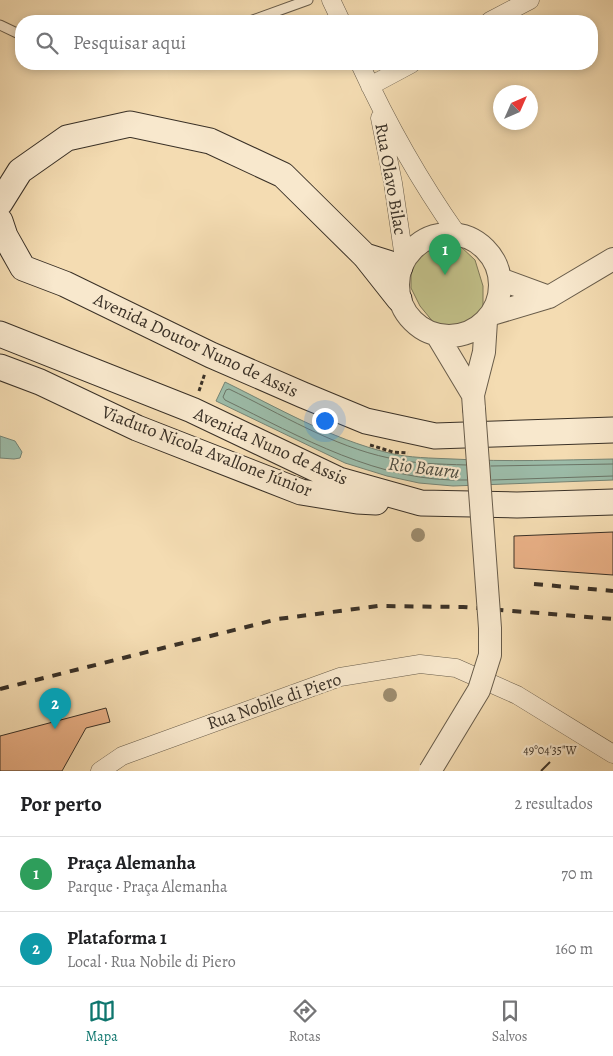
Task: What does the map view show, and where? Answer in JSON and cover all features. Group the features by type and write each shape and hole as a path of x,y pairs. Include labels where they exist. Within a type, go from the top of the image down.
{"main road":[{"path":"0,203 20,172 67,138 130,124 210,141 283,175 365,256 399,299"},
{"name":"Avenida Doutor Nuno de Assis","path":"2,228 23,268 65,284 211,355 366,421 435,436 613,430"},
{"path":"365,256 402,262"},
{"name":"Avenida Nuno de Assis","path":"0,334 192,410 339,480 421,503 517,505 613,502"},
{"name":"Viaduto Nicola Avallone Júnior","path":"0,367 40,382 137,428 301,492 357,501 421,503"}],"street":[{"path":"331,0 338,15"},
{"path":"501,15 530,0"},
{"name":"Rua Olavo Bilac","path":"363,70 373,93 429,194 457,234"},
{"path":"373,93 403,70"},
{"name":"Rua Olavo Bilac","path":"373,93 393,183 402,262"},
{"path":"430,771 479,690 490,655 490,628 473,402 489,318 499,297 500,279 493,258 478,242 457,234 442,233 427,238 414,246 402,262 397,283 399,299 408,316 421,328 437,335 464,334 489,318 549,297 613,259"},
{"path":"500,279 549,297"},
{"path":"437,335 473,402"},
{"name":"Rua Nobile di Piero","path":"100,771 122,756 340,677 420,664 456,668 518,696 613,754"}],"lane":[{"path":"267,15 308,0"},
{"path":"0,25 15,32"}],"path":[{"path":"192,410 211,355"}],"shaded area":[{"path":"434,240 459,245 475,260 483,286 483,309 471,324 453,329 434,323 420,306 411,288 411,265 420,249"}],"water":[{"name":"Rio Bauru","path":"225,382 346,440 389,453 404,456 473,460 613,459 613,480 453,486 419,483 387,476 345,463 216,401"},
{"path":"0,436 15,441 22,452 20,458 0,458"}],"building":[{"path":"613,532 613,575 514,568 514,536"},
{"path":"106,708 110,722 86,728 62,771 0,771 0,736"}],"railway":[{"path":"534,584 613,591"},
{"path":"0,689 278,619 378,606 463,607 613,619"}],"place":[{"name":"Praça Alemanha","path":"445,275"},
{"name":"Plataforma 1","path":"55,729"}]}
